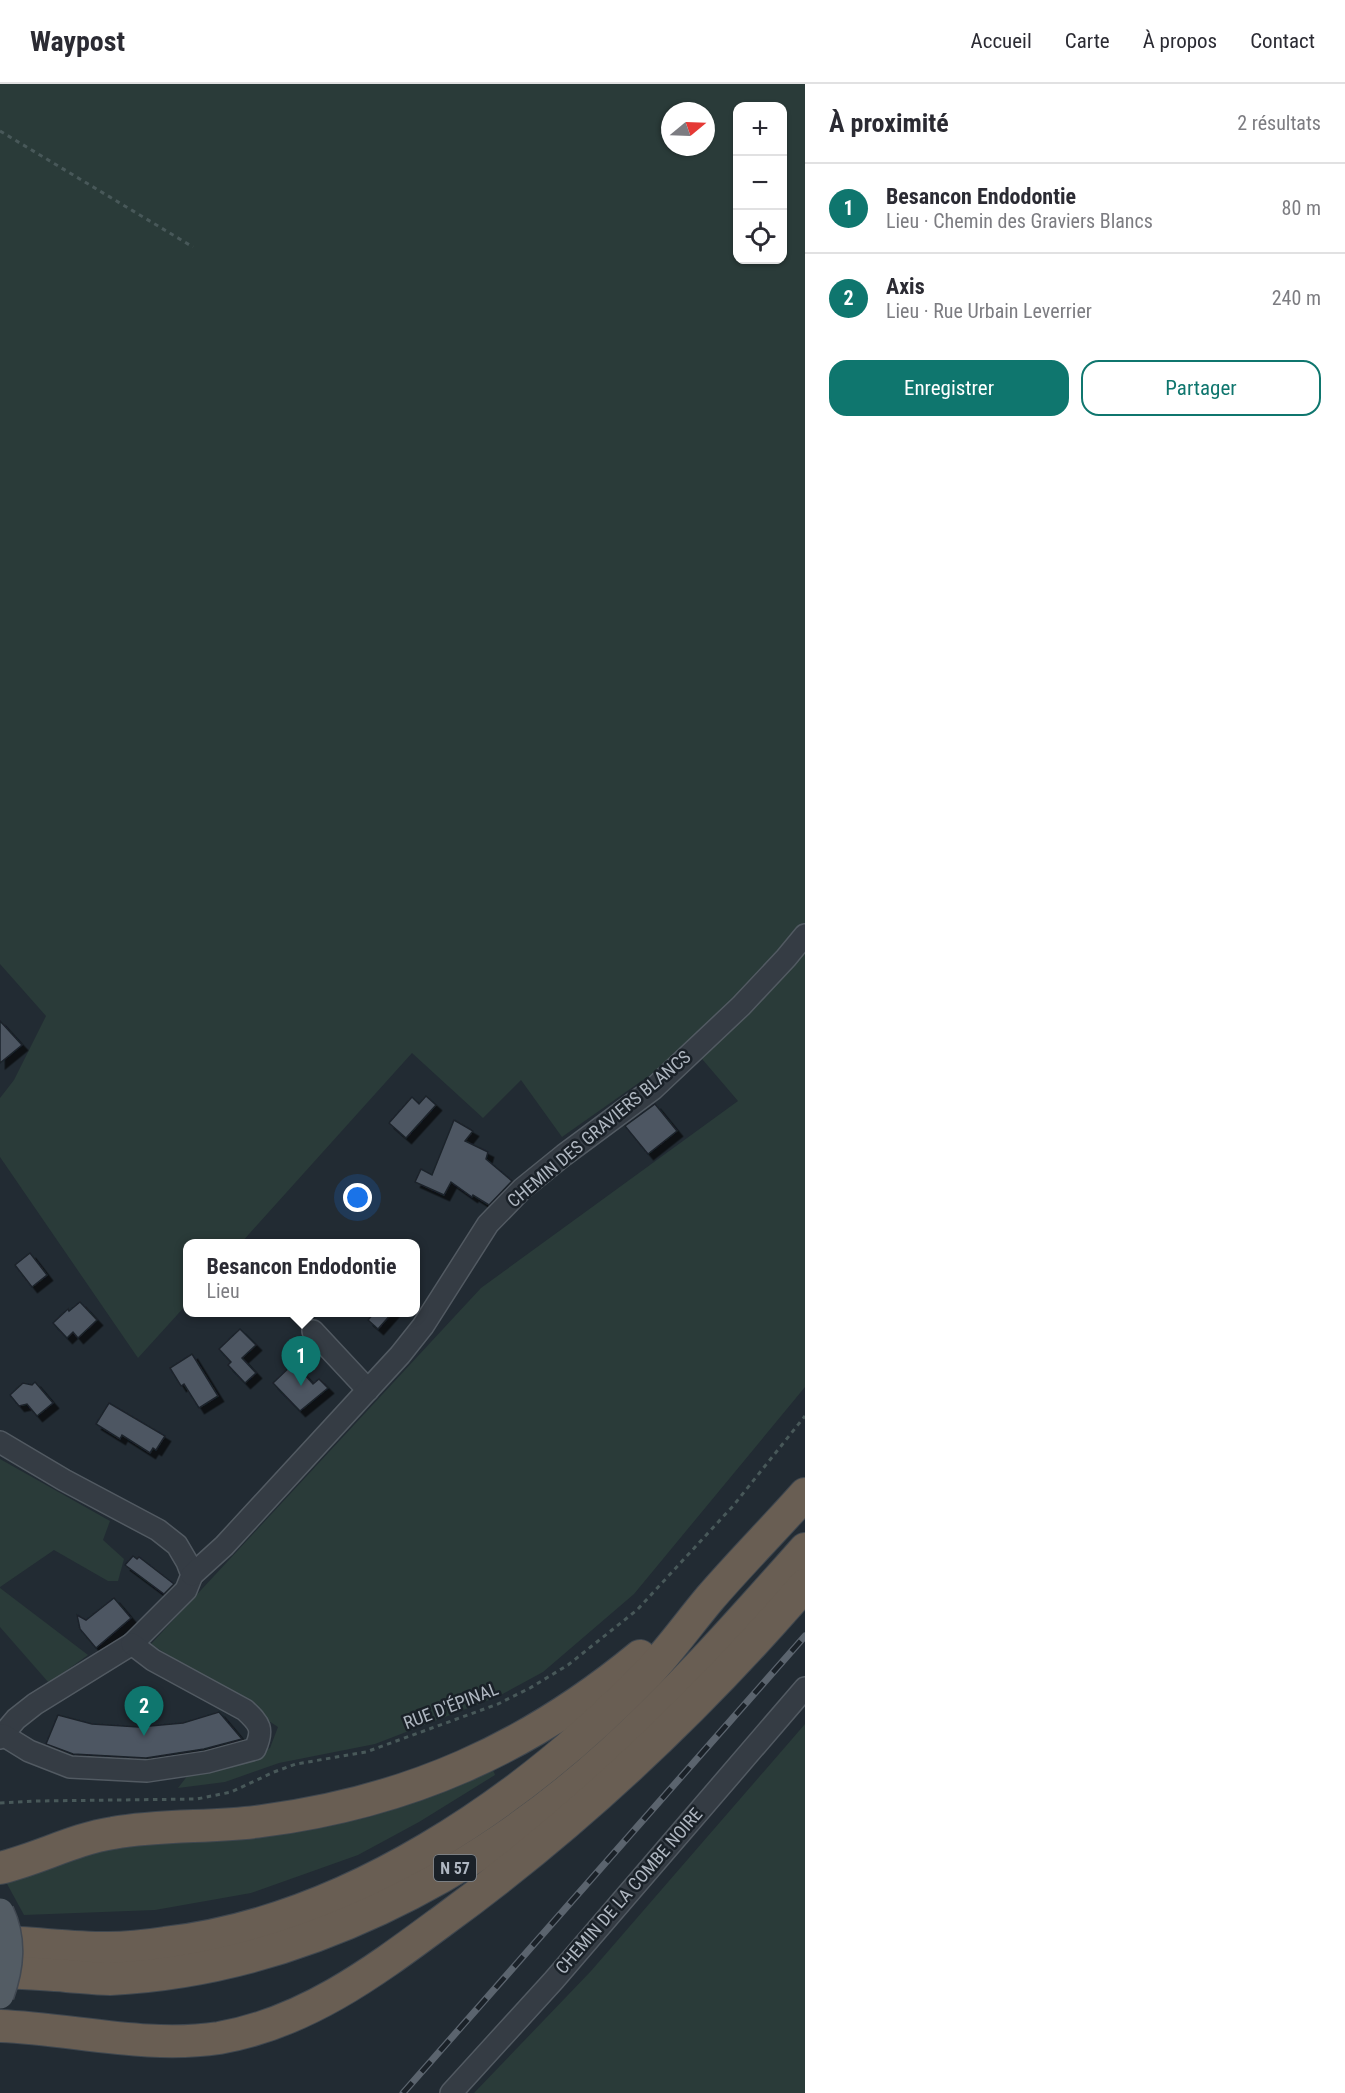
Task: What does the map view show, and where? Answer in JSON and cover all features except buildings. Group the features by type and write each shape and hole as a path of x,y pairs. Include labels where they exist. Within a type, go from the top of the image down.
{"highway":[{"name":"N 57","path":"0,1942 106,1948 194,1939 282,1916 371,1879 416,1856 467,1825 516,1791 565,1752 650,1671 712,1596 805,1494"},
{"name":"N 57","path":"0,1972 108,1979 200,1968 262,1954 310,1937 356,1919 421,1887 510,1834 609,1755 673,1693 805,1549"},
{"path":"0,2026 145,2040 183,2041 217,2038 251,2031 287,2020 321,2003 362,1978 445,1919 512,1869 568,1822 675,1725 805,1585"},
{"path":"0,1868 111,1833 189,1825 234,1824 338,1808 469,1765 562,1715 610,1681 712,1596"}],"main road":[{"path":"0,1912 9,1938 9,1964 0,1995"}],"street":[{"name":"CHEMIN DES GRAVIERS BLANCS","path":"2,1736 16,1719 35,1704 132,1644 186,1590 192,1575 224,1546 400,1355 423,1326 488,1224 522,1189 653,1089 741,1006 805,935"},
{"path":"313,1331 368,1390"},
{"path":"0,1442 64,1480 158,1530 177,1545 192,1575"},
{"path":"2,1736 29,1751 70,1767 147,1771 207,1762 255,1749 261,1735 257,1722 245,1710 153,1660 132,1644"},
{"name":"CHEMIN DE LA COMBE NOIRE","path":"451,2093 554,1980 805,1688"}],"path":[{"path":"0,131 193,247"},
{"name":"RUE D'ÉPINAL","path":"0,1803 197,1799 237,1790 296,1764 366,1752 498,1704 568,1665 637,1610 733,1506 805,1416"}],"shaded area":[{"path":"0,84 805,84 805,1387 634,1594 543,1672 497,1697 375,1744 279,1763 225,1782 178,1788 188,1775 215,1769 270,1748 278,1727 151,1644 481,1288 738,1101 691,1046 562,1137 521,1080 483,1118 412,1053 245,1239 183,1239 183,1308 138,1358 0,1157 0,1098 14,1080 46,1016 0,964"},
{"path":"0,1459 110,1521 103,1540 124,1559 118,1581 108,1581 54,1550 0,1587"},
{"path":"0,1588 88,1655 49,1683 0,1627"},
{"path":"805,1724 805,2093 474,2093 591,1971"},
{"path":"492,1767 495,1775 419,1822 358,1855 251,1893 155,1910 24,1915 6,1882 101,1846 295,1832 370,1817"}],"railway":[{"path":"403,2093 805,1636"}],"place":[{"name":"Besancon Endodontie","path":"301,1386"},
{"name":"Axis","path":"144,1736"}]}
